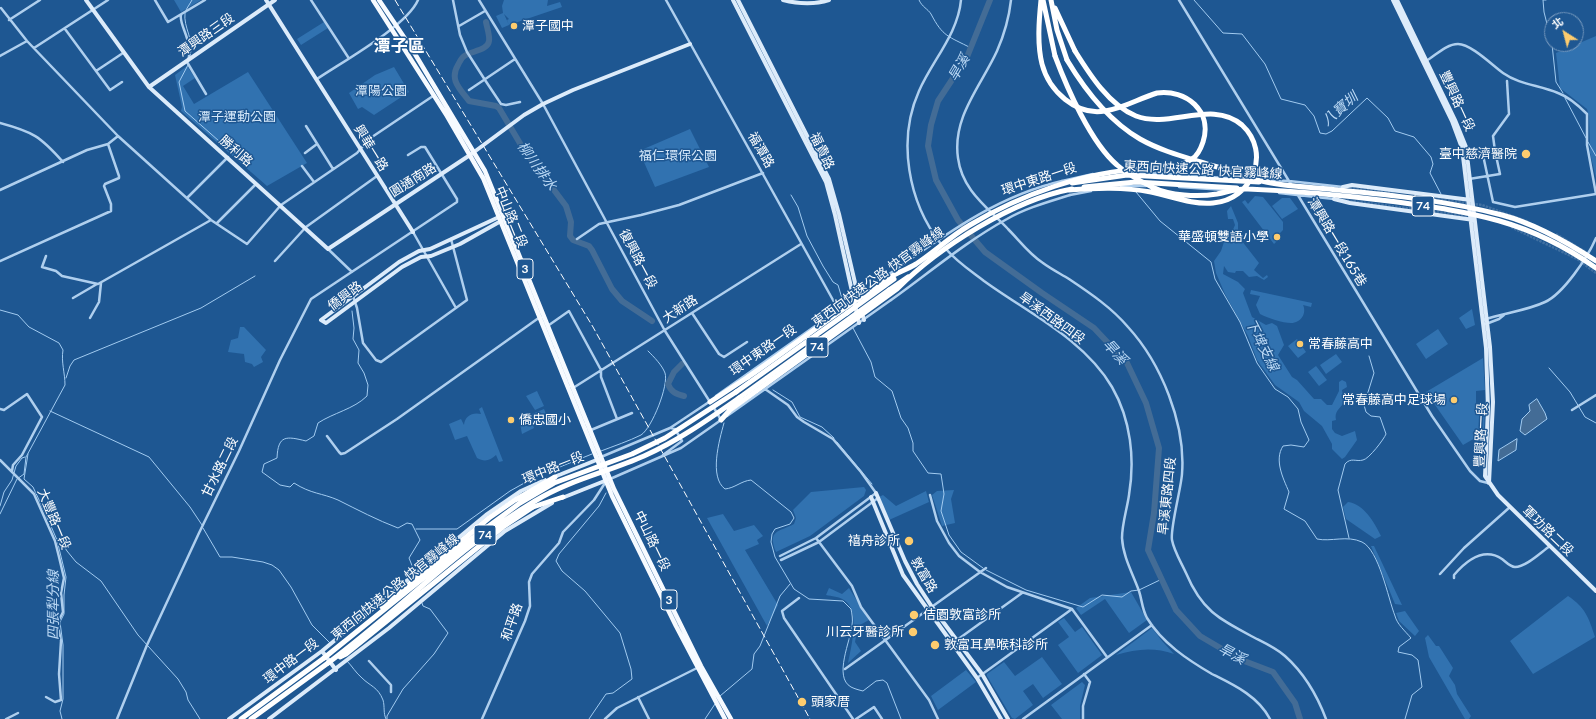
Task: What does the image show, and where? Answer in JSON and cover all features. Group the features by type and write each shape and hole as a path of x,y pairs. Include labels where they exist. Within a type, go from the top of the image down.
{"highway":[{"path":"1042,0 1039,36 1042,63 1049,81 1066,100 1078,109 1104,112 1150,95 1166,92 1185,96 1199,108 1206,125 1201,147 1193,158 1174,167 1129,170 1064,182"},
{"path":"1042,0 1056,56 1066,85 1090,129 1117,165 1153,188 1166,192 1206,195 1238,188"},
{"path":"1051,0 1057,30 1067,60 1095,101 1126,128 1140,138 1159,147 1266,182"},
{"path":"1051,0 1070,44 1091,74 1118,104 1136,116 1148,119 1160,120 1212,114 1227,116 1242,126 1250,135 1256,157 1254,173 1249,184 1240,193 1223,202 1204,203 1131,189 1070,192"},
{"name":"東西向快速公路 快官霧峰線","path":"241,719 324,658 505,513 554,483 643,450 682,429 969,226 1002,207 1064,182 1126,176 1204,178 1266,182 1406,197 1481,210 1518,220 1551,234 1596,261"},
{"name":"東西向快速公路 快官霧峰線","path":"251,719 328,663 482,538 518,511 557,489 635,460 702,424 973,230 1006,212 1034,200 1070,192 1136,182 1280,190 1365,198 1480,215 1517,225 1549,238 1596,268"},
{"path":"710,402 888,279 915,264"},
{"name":"74","path":"721,420 730,410 897,289 912,274"},
{"path":"324,658 345,638 489,518 515,500 555,477"},
{"path":"328,663 346,654 503,527 533,507 563,497"}],"main road":[{"name":"中山路二段","path":"373,0 395,27 434,95 485,171 549,325 571,389 591,430 599,459"},
{"name":"中山路二段","path":"379,0 472,153 608,480"},
{"name":"中山路一段","path":"608,480 725,719"},
{"name":"中山路一段","path":"699,667 731,719"}],"street":[{"path":"10,20 40,0"},
{"name":"勝利路","path":"86,0 149,87 282,205 352,272"},
{"path":"34,48 108,0"},
{"path":"155,0 168,22 205,0"},
{"name":"興華一路","path":"266,0 424,251 456,308"},
{"name":"潭興路三段","path":"149,87 189,61 275,0"},
{"path":"311,0 348,57"},
{"path":"317,79 395,27 415,6 418,0"},
{"path":"453,0 466,52 484,80 501,104 506,105 520,102"},
{"name":"復興路一段","path":"479,0 543,104 665,330 721,420"},
{"name":"福潭路","path":"666,0 838,309"},
{"name":"福貴路","path":"733,0 826,182 835,215 859,323"},
{"name":"福貴路","path":"738,0 829,179 839,214 864,320"},
{"path":"783,0 806,4 829,0"},
{"name":"旱溪西路四段","path":"962,0 953,28 919,91 910,116 907,138 908,162 916,194 928,226 943,246 972,272 1078,348 1097,366 1112,388 1126,424 1131,447 1132,475 1122,536 1125,555 1139,590 1144,610 1152,625 1173,648 1251,697 1261,706 1270,719"},
{"name":"旱溪東路四段","path":"1011,0 1006,25 997,52 964,111 956,144 960,169 963,177 974,195 992,215 1043,263 1070,280 1108,308 1127,325 1154,361 1173,408 1182,456 1180,495 1172,540 1192,588 1202,603 1215,616 1284,655 1308,683 1316,696 1326,719"},
{"name":"潭興路一段165巷","path":"1179,0 1298,195 1356,294 1462,461 1480,481 1488,483"},
{"name":"豐興路一段","path":"1393,0 1425,61"},
{"name":"豐興路一段","path":"1397,0 1459,138 1466,158 1493,402 1488,483"},
{"path":"1,8 27,41 118,136 136,150 211,220 247,244 282,205 360,149 364,143 434,95"},
{"path":"459,26 485,11"},
{"path":"180,14 180,21 187,38 189,61 206,94"},
{"path":"65,29 110,90 122,82"},
{"path":"0,56 27,41"},
{"path":"543,104 573,90 690,44"},
{"path":"1425,61 1451,44 1459,44 1468,47 1506,75 1517,81 1560,93 1580,107 1587,114 1587,145 1596,194 1515,207 1493,202 1483,155"},
{"path":"96,71 123,53"},
{"path":"469,90 515,59"},
{"path":"1468,179 1500,174 1493,136 1509,114 1507,81"},
{"name":"圓通南路","path":"328,249 394,204 442,174 543,104"},
{"path":"0,123 42,139 63,162"},
{"path":"306,126 333,169"},
{"path":"0,190 98,146 108,144 118,136"},
{"path":"0,260 111,211 111,204 104,186 105,184 119,178 119,176 108,144"},
{"path":"305,153 317,144"},
{"path":"352,272 457,202 457,199 425,147 421,147 408,155"},
{"path":"1466,158 1495,151"},
{"path":"187,198 228,157"},
{"path":"302,166 314,182"},
{"name":"環中東路一段","path":"599,459 670,428 710,402 718,393 838,309 983,211 1015,196 1091,174 1126,171 1289,181 1343,187"},
{"path":"577,239 599,224 679,205 763,173"},
{"path":"275,261 306,227 377,176"},
{"path":"217,223 257,183"},
{"name":"環中東路一段","path":"608,480 681,448 864,320 956,252 996,225 1070,192 1110,187 1153,186 1341,199"},
{"path":"1343,187 1357,186 1471,200"},
{"path":"1334,198 1350,203 1473,220"},
{"path":"992,215 1000,211"},
{"name":"僑興路","path":"500,219 454,246 431,256 421,257 401,268 326,323 321,320 399,262 419,251 424,251 500,219"},
{"path":"73,298 211,220"},
{"path":"1485,322 1499,319 1504,315 1543,304 1554,298 1577,269 1596,238"},
{"path":"353,296 356,301 363,343 380,362 456,308 467,298 454,246 451,240"},
{"name":"大新路","path":"571,389 801,244"},
{"path":"46,256 42,267 56,271 62,276 100,283"},
{"name":"甘水路二段","path":"117,719 147,645 280,360 311,299 352,272"},
{"path":"90,318 99,302 100,283"},
{"path":"549,325 569,311 601,370 601,377 617,419"},
{"path":"692,313 719,354 724,357 747,342"},
{"path":"327,436 341,454 345,453 397,419 540,317"},
{"path":"765,389 788,405 797,417 833,439 845,452 876,493 816,538 780,556"},
{"path":"0,409 4,410 27,394 42,417 22,455 13,465 12,471"},
{"path":"1572,410 1596,395"},
{"path":"591,430 632,413"},
{"path":"659,458 682,442 675,429 670,428"},
{"name":"環中路一段","path":"229,719 322,651 436,556 510,498 538,483 599,459"},
{"name":"大豐路一段","path":"0,460 34,494 55,541 64,578 61,593 63,612 58,626 61,641 59,674 61,700 55,702 46,697"},
{"path":"269,719 336,670 510,528 533,513 563,497 608,480"},
{"name":"和平路","path":"482,719 525,621 530,606 529,582 532,574 559,543 563,532 594,500 608,480"},
{"name":"軍功路二段","path":"1488,483 1510,507 1596,591"},
{"name":"敦富路","path":"876,493 905,561 932,607 982,674 1008,719"},
{"path":"930,495 937,521 949,543 959,556 980,572 1007,587 1072,609 1107,657"},
{"name":"敦富路","path":"871,497 903,575 977,678 1001,719"},
{"path":"781,560 819,542 878,498"},
{"path":"1440,574 1464,548 1510,507"},
{"path":"816,538 852,586 861,607 929,700 938,719"},
{"path":"1454,578 1456,572 1470,559 1478,556 1495,555 1512,567 1516,567 1525,563 1550,546"},
{"path":"436,556 440,557 453,572 452,574"},
{"path":"845,669 986,568"},
{"path":"957,640 1022,593"},
{"path":"799,598 782,611 784,618 854,719 874,707 882,719"},
{"path":"977,678 1072,609"},
{"path":"1023,719 1152,625"},
{"path":"322,651 336,670"},
{"path":"369,661 391,685 391,692"},
{"path":"605,719 617,708 699,667"},
{"path":"1083,719 1083,706 1090,682 1084,674"},
{"path":"638,697 648,719"},
{"path":"6,719 18,713"}],"green space":[{"path":"174,0 201,0 181,12"},
{"path":"504,0 548,0 547,6 560,2 562,7 502,28 496,16 503,13 502,6"},
{"path":"324,22 328,28 301,45 297,39"},
{"path":"1596,36 1596,178 1590,153 1589,116 1587,109 1560,88 1556,53 1584,52 1584,41"},
{"name":"潭子運動公園","path":"187,66 195,78 183,86 194,104 248,72 307,163 267,186 181,111 182,107 175,75"},
{"name":"潭陽公園","path":"394,67 409,92 374,115 362,107 358,109 349,93 375,75"},
{"name":"福仁環保公園","path":"690,129 709,167 655,187 639,151"},
{"path":"1255,196 1263,197 1283,222 1283,230 1274,237 1277,241 1274,244 1242,202 1245,200 1248,204"},
{"path":"1282,198 1290,198 1298,209 1282,219 1272,206"},
{"path":"1231,206 1238,223 1238,236 1259,263 1254,270 1263,278 1267,275 1268,277 1264,280 1257,276 1249,277 1243,271 1236,271 1235,273 1228,272 1224,266 1223,274 1238,282 1245,289 1243,293 1252,317 1266,325 1272,323 1277,326 1284,345 1278,355 1292,377 1297,380 1314,399 1321,399 1327,405 1332,405 1339,391 1339,382 1342,380 1346,382 1347,387 1342,390 1344,402 1337,412 1336,420 1332,421 1332,429 1335,433 1342,436 1355,431 1357,440 1342,459 1332,449 1332,444 1322,426 1304,411 1299,402 1275,385 1257,360 1248,336 1225,294 1216,273 1214,261 1221,251 1227,233 1232,232 1235,225 1233,219 1228,219 1227,211"},
{"path":"1251,290 1312,303 1311,307 1303,305 1304,314 1298,321 1295,323 1284,322 1271,319 1260,314 1256,305 1260,296 1250,294"},
{"path":"1472,309 1475,325 1466,329 1459,318"},
{"path":"240,327 244,327 266,350 261,357 263,362 254,367 252,364 245,362 244,354 228,352 231,340 238,338"},
{"path":"1438,329 1448,344 1426,359 1416,344"},
{"path":"1297,339 1306,352 1298,358 1288,346"},
{"path":"1336,354 1342,362 1326,374 1320,365"},
{"name":"常春藤高中足球場","path":"1483,358 1485,390 1476,391 1476,408 1485,409 1484,433 1463,445 1426,392"},
{"path":"1316,366 1327,380 1319,386 1308,372"},
{"path":"537,391 544,406 535,410 526,396"},
{"path":"482,407 503,461 499,462 496,455 487,460 477,458 467,436 455,440 449,424 461,419 464,425 467,417 470,415 481,414 479,409"},
{"path":"544,409 550,423 540,427 532,417 532,414"},
{"path":"529,415 534,428 522,434 519,419"},
{"path":"864,487 866,490 864,496 810,536 776,552 773,539 774,536 779,531 794,524 796,518 793,510 811,492"},
{"path":"954,490 951,499 955,523 942,526 932,495 937,491"},
{"path":"926,491 929,502 889,520 879,497 883,495 896,506"},
{"path":"1348,502 1359,506 1368,514 1381,536 1375,539 1346,519 1343,507"},
{"path":"723,514 734,531 754,525 763,536 757,540 759,544 745,550 778,605 767,626 707,518"},
{"path":"1371,546 1374,546 1402,605 1395,604"},
{"path":"829,588 842,594 849,588 869,620 858,626 855,642 861,651 848,663 854,630 852,612 849,605 844,600 838,597 826,595"},
{"path":"1131,592 1147,620 1129,633 1105,599 1081,615 1076,608 1090,598"},
{"path":"1568,596 1579,604 1586,614 1595,637 1533,674 1510,641"},
{"path":"1405,611 1419,631 1415,636 1399,621 1396,613"},
{"path":"1064,618 1075,632 1082,627 1102,655 1078,673 1058,645 1069,637 1058,622"},
{"path":"1152,628 1174,654 1159,650 1145,650 1131,651 1116,655"},
{"path":"1428,635 1436,646 1439,646 1453,668 1449,676 1455,685 1457,694 1471,716 1469,719 1465,719 1429,657 1425,638"},
{"path":"1042,657 1062,684 1043,698 1033,684 1023,691 1033,705 1015,719 1012,718 987,674 1004,662 1015,676"},
{"path":"966,670 976,682 938,710 931,696"},
{"path":"1082,682 1085,685 1080,706 1080,719 1062,719 1051,705"}],"shaded area":[{"path":"1537,399 1547,419 1525,435 1520,431 1522,419 1530,411 1529,405"},
{"path":"1517,439 1516,450 1498,461 1499,450"}],"waterway":[{"path":"186,10 192,0"},
{"path":"919,0 930,12 943,32 951,38 971,48"},
{"name":"旱溪","path":"990,0 967,57 938,101 931,125 928,146 936,180 958,220 985,252 1094,328 1127,363 1146,403 1159,448 1154,513 1148,550 1176,610 1200,636 1239,659 1273,672 1295,703 1300,719"},
{"name":"八寶圳","path":"1194,0 1223,33 1242,34 1265,64 1281,99 1305,105 1314,116 1320,133 1326,134 1332,131 1367,98 1388,118 1395,131 1414,137 1431,157 1433,164 1430,173 1441,194"},
{"path":"1544,12 1543,0 1546,0"},
{"path":"185,13 191,45 190,56"},
{"name":"柳川排水","path":"486,22 489,37 488,44 482,49 466,55 459,62 455,75 455,80 459,88 469,101 496,106 499,108 524,150 566,206 571,222 570,236 573,240 589,246 612,289 622,301 652,321"},
{"path":"1553,52 1556,82 1563,93"},
{"path":"188,65 179,82 185,111 219,141"},
{"path":"1565,98 1586,138"},
{"path":"1588,142 1596,156"},
{"name":"下埤支線","path":"1136,192 1160,221 1211,262 1215,279 1240,322 1257,363 1275,389 1288,397 1298,409 1301,422 1309,440 1304,447 1291,445 1283,446 1280,451 1280,469 1289,492 1284,509 1305,521 1317,539 1356,540 1362,542 1373,554 1382,575 1396,619 1411,638 1399,647 1398,652 1412,655 1418,660 1422,687 1412,695 1405,719"},
{"path":"791,195 798,207 807,236 833,282 838,285 844,305"},
{"path":"66,378 70,366 74,360 201,308 255,276"},
{"path":"0,310 18,315 29,327 59,343 63,350 62,359 65,385 26,457 24,474 17,479 0,514"},
{"path":"352,311 354,328 353,339 359,350 358,363 364,373 368,385 367,396 350,408 330,416 318,423 314,436 306,441 293,438 288,438 281,441 277,458 264,464 262,472 280,485 290,487 294,483 311,491 338,500 398,528 407,523 412,524 420,540 409,558 415,573"},
{"path":"853,328 871,362 875,377 892,391 901,418 908,428 913,443 913,451 928,473 941,474 944,494 941,511 949,535 961,552 983,568"},
{"path":"601,451 641,435 650,424 659,406 666,379 665,373 660,364 648,351"},
{"path":"1349,538 1338,490 1345,464 1349,461 1366,459 1386,434 1380,417 1371,416 1366,412 1364,405 1374,373 1369,356"},
{"name":"柳川排水","path":"682,364 674,372 668,384 674,392 684,396"},
{"path":"1549,368 1570,392 1585,417 1596,423"},
{"path":"773,390 792,402 800,417 822,427 834,438"},
{"path":"50,411 149,457 190,507 202,525"},
{"path":"724,423 718,449 716,468 720,483 725,489 751,480 791,512 794,518 790,524 775,529 772,534 771,542 775,557 794,589 809,599 843,601 851,609 851,632 843,667 843,675 846,682 851,687 863,691 876,681 883,680 887,683 901,719"},
{"path":"837,442 872,484"},
{"name":"四張犁分線","path":"28,454 24,479 33,487 57,540 66,577 64,614 60,622 63,645 63,699 60,711 62,719"},
{"path":"416,529 457,529 510,491 535,477 592,454"},
{"path":"0,506 4,492 12,480 16,466 22,458 25,457"},
{"path":"589,719 606,694 613,693 632,679 631,669 620,633 585,591 562,571 556,561 559,554 599,506 606,493"},
{"path":"203,528 220,557 232,557 263,562 272,565 279,570 291,587 312,625 330,643"},
{"path":"57,539 60,540 76,562 101,581 138,635 178,679 186,692 188,700 200,719"},
{"path":"986,570 1026,590 1083,607 1102,595 1122,597 1131,591 1139,590 1162,579"},
{"path":"720,696 752,669 754,654 760,646 780,596 790,584"},
{"path":"387,719 387,716 403,689 434,654 448,633 430,609 423,606 422,603"},
{"path":"347,661 365,681 379,692 383,700 386,719"},
{"path":"705,719 715,704"}],"tunnel":[{"path":"1346,187 1395,193"},
{"path":"1420,197 1482,205 1529,222"},
{"path":"1343,200 1471,216"},
{"path":"1511,227 1577,259 1596,273"},
{"path":"1556,234 1589,254"}],"railway":[{"path":"395,0 593,327 810,719"}],"place":[{"name":"潭子國中","path":"514,26"},
{"name":"臺中慈濟醫院","path":"1526,154"},
{"name":"華盛頓雙語小學","path":"1277,237"},
{"name":"常春藤高中","path":"1300,344"},
{"name":"常春藤高中足球場","path":"1454,400"},
{"name":"僑忠國小","path":"511,420"},
{"name":"禧舟診所","path":"909,541"},
{"name":"佶園敦富診所","path":"914,615"},
{"name":"川云牙醫診所","path":"913,632"},
{"name":"敦富耳鼻喉科診所","path":"935,645"},
{"name":"頭家厝","path":"802,702"}],"district":[{"name":"潭子區","path":"399,47"}]}
